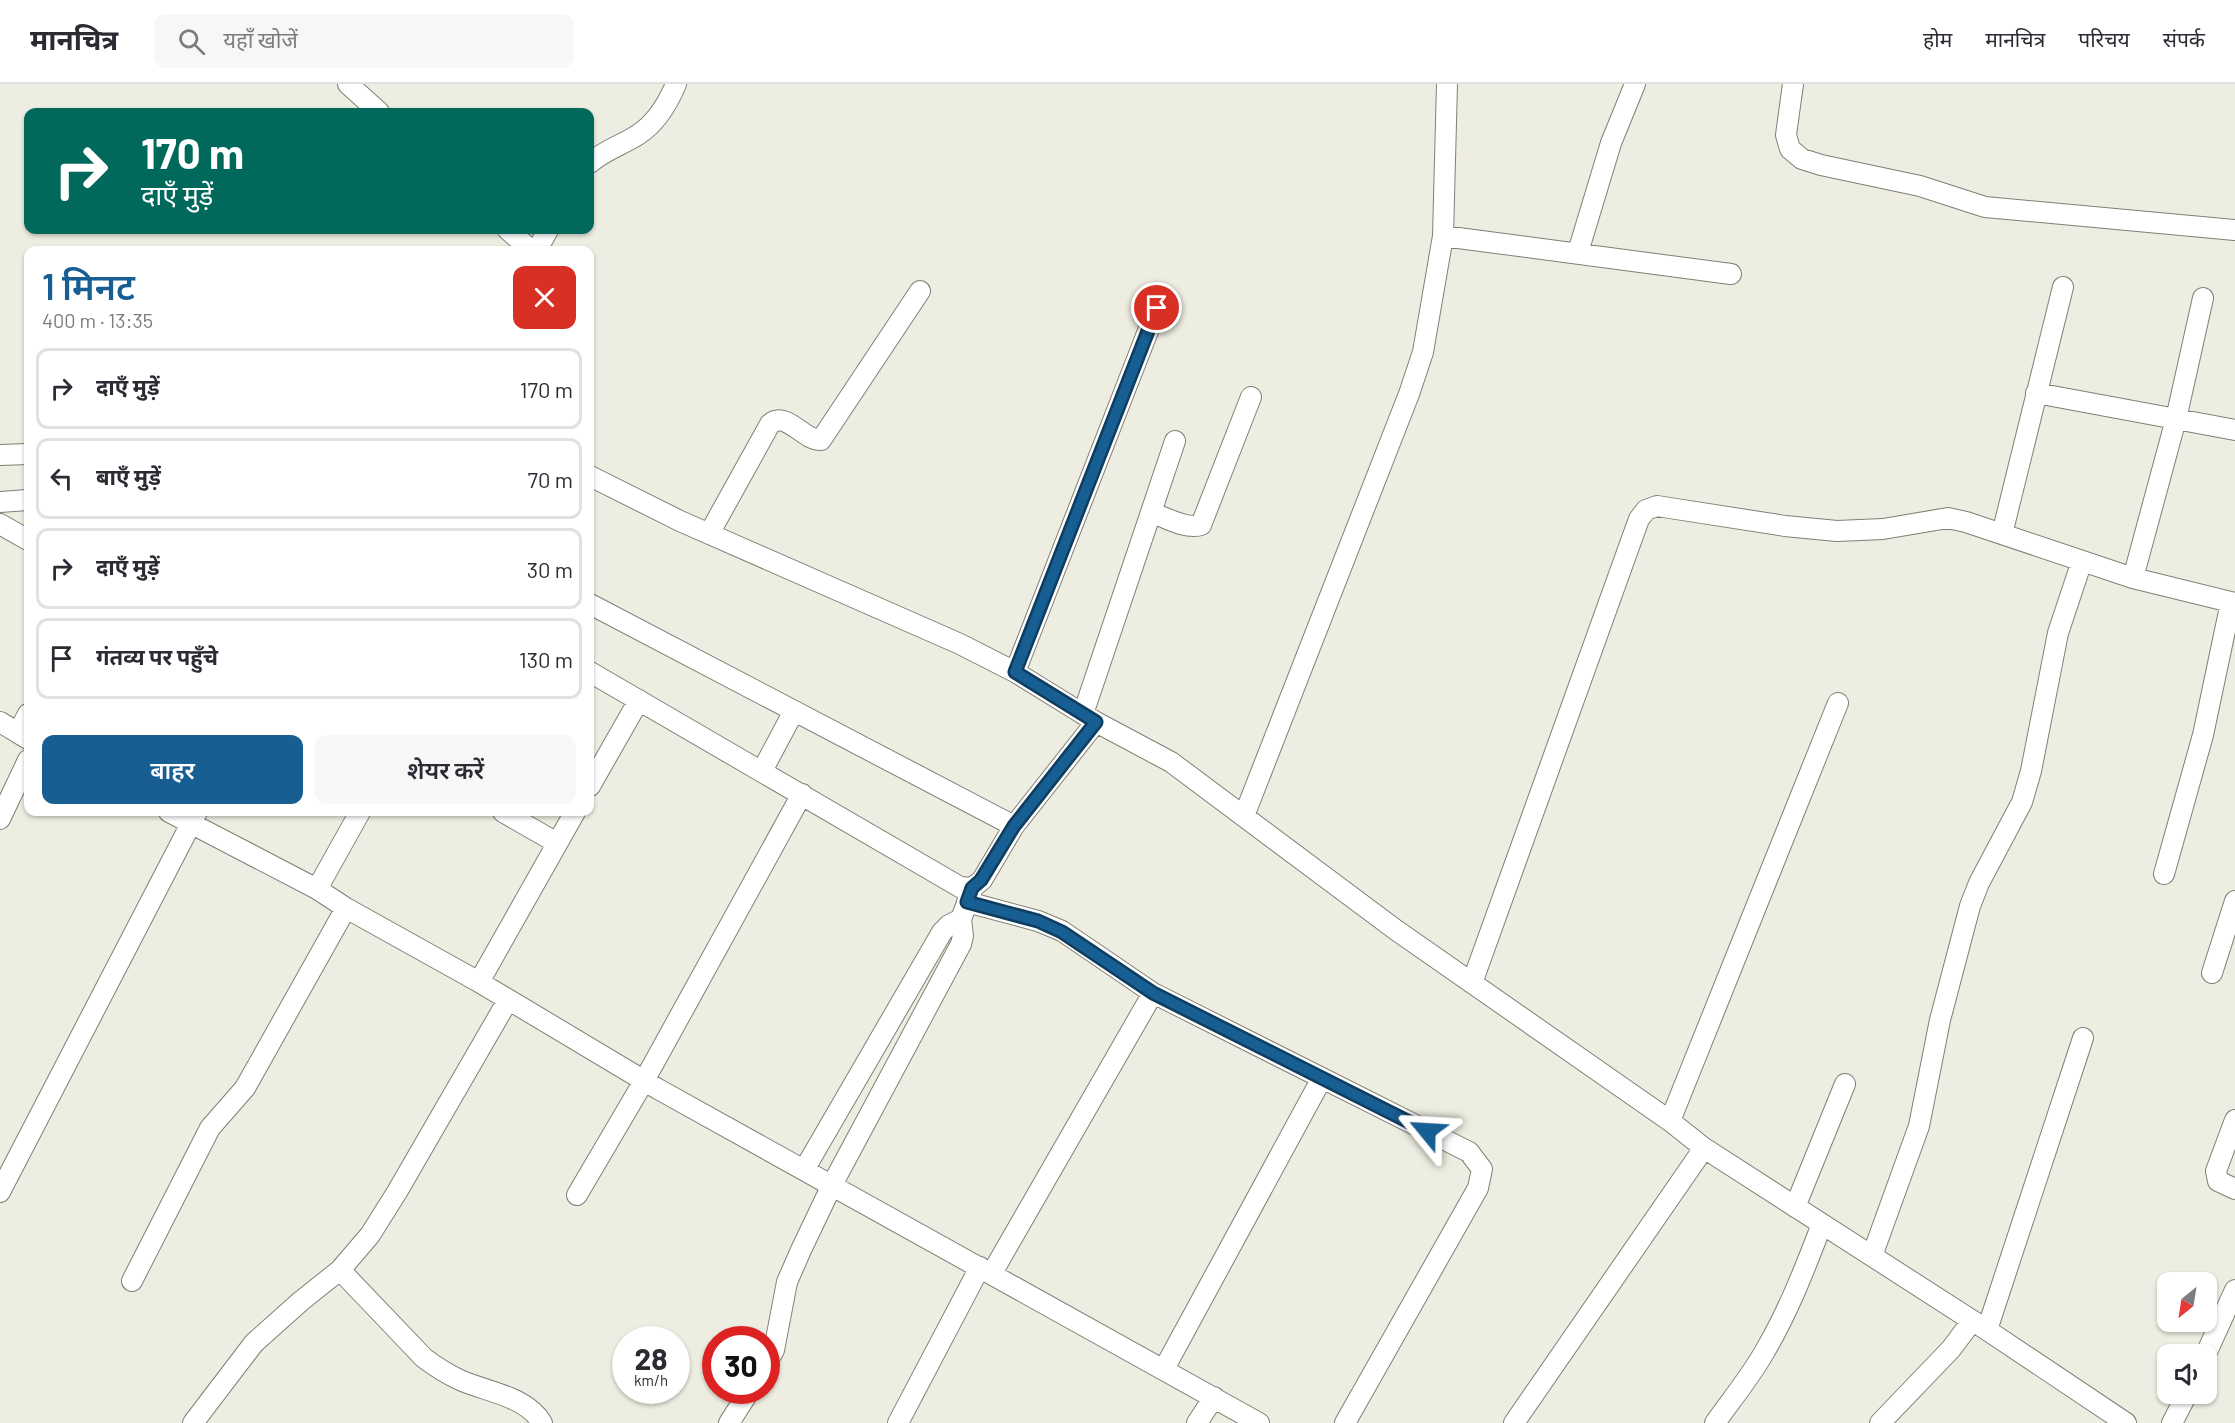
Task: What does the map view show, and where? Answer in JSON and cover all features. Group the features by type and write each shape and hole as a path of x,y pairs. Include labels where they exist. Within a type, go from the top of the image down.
{"street":[{"path":"348,84 375,108"},
{"path":"594,160 609,148 639,134 657,118 676,84"},
{"path":"1244,816 1409,394 1423,352 1443,236 1447,84"},
{"path":"1578,252 1611,143 1635,84"},
{"path":"1793,84 1786,135 1790,149 1802,159 1920,186 1985,207 2235,230"},
{"path":"513,234 526,246"},
{"path":"1443,236 1731,274"},
{"path":"2001,534 2063,287"},
{"path":"709,534 770,424 776,420 783,420 814,441 821,440 920,291"},
{"path":"2133,578 2176,419 2204,298"},
{"path":"1015,672 1157,308"},
{"path":"2036,393 2235,430"},
{"path":"1150,512 1196,527 1201,525 1251,397"},
{"path":"804,1170 942,932 967,903 1014,826 1089,718 1150,512 1174,441"},
{"path":"0,455 24,454"},
{"path":"594,478 709,534 960,644 1015,672 1089,718 1171,762 1396,930 1670,1121 1704,1149 1980,1325 2126,1423"},
{"path":"0,502 24,500"},
{"path":"1472,982 1639,519 1646,510 1658,506 1785,526 1837,531 1883,529 1948,518 2133,578 2233,603 2203,735 2164,874"},
{"path":"0,524 24,538"},
{"path":"1872,1256 1919,1126 1940,1020 1970,906 1979,883 2022,802 2031,771 2058,633 2082,561"},
{"path":"594,606 1014,826"},
{"path":"594,674 960,887 967,903 961,944 832,1185 787,1282 779,1326"},
{"path":"594,779 639,700"},
{"path":"1670,1121 1838,703"},
{"path":"762,771 794,711"},
{"path":"0,722 23,736"},
{"path":"0,819 24,768"},
{"path":"577,1195 644,1081 802,794"},
{"path":"317,889 358,816"},
{"path":"510,816 557,843"},
{"path":"479,982 573,816"},
{"path":"0,1192 194,817 346,908 479,982 644,1081 1259,1423"},
{"path":"2212,973 2235,901"},
{"path":"967,903 1038,921 1062,932 1153,993 1469,1152 1482,1169 1478,1188 1345,1423"},
{"path":"132,1281 210,1128 245,1088 346,908"},
{"path":"898,1423 986,1270 1153,993"},
{"path":"193,1423 254,1343 340,1270 370,1235 508,1000"},
{"path":"1882,1421 1951,1349 1980,1325 2084,1038"},
{"path":"1164,1369 1322,1078"},
{"path":"1795,1207 1845,1084"},
{"path":"2235,1120 2216,1171 2218,1181 2235,1189"},
{"path":"1514,1423 1704,1149"},
{"path":"1715,1423 1764,1354 1792,1300 1822,1224"},
{"path":"340,1270 424,1358 460,1380 522,1404 536,1413 542,1423"},
{"path":"2211,1344 2235,1290"},
{"path":"1197,1423 1214,1397"},
{"path":"729,1423 741,1404"},
{"path":"2172,1423 2182,1404"}],"route":[{"path":"1157,308 1015,672 1096,722 1014,826 981,880 972,888 967,902 1038,921 1062,932 1153,993 1427,1131"}]}
